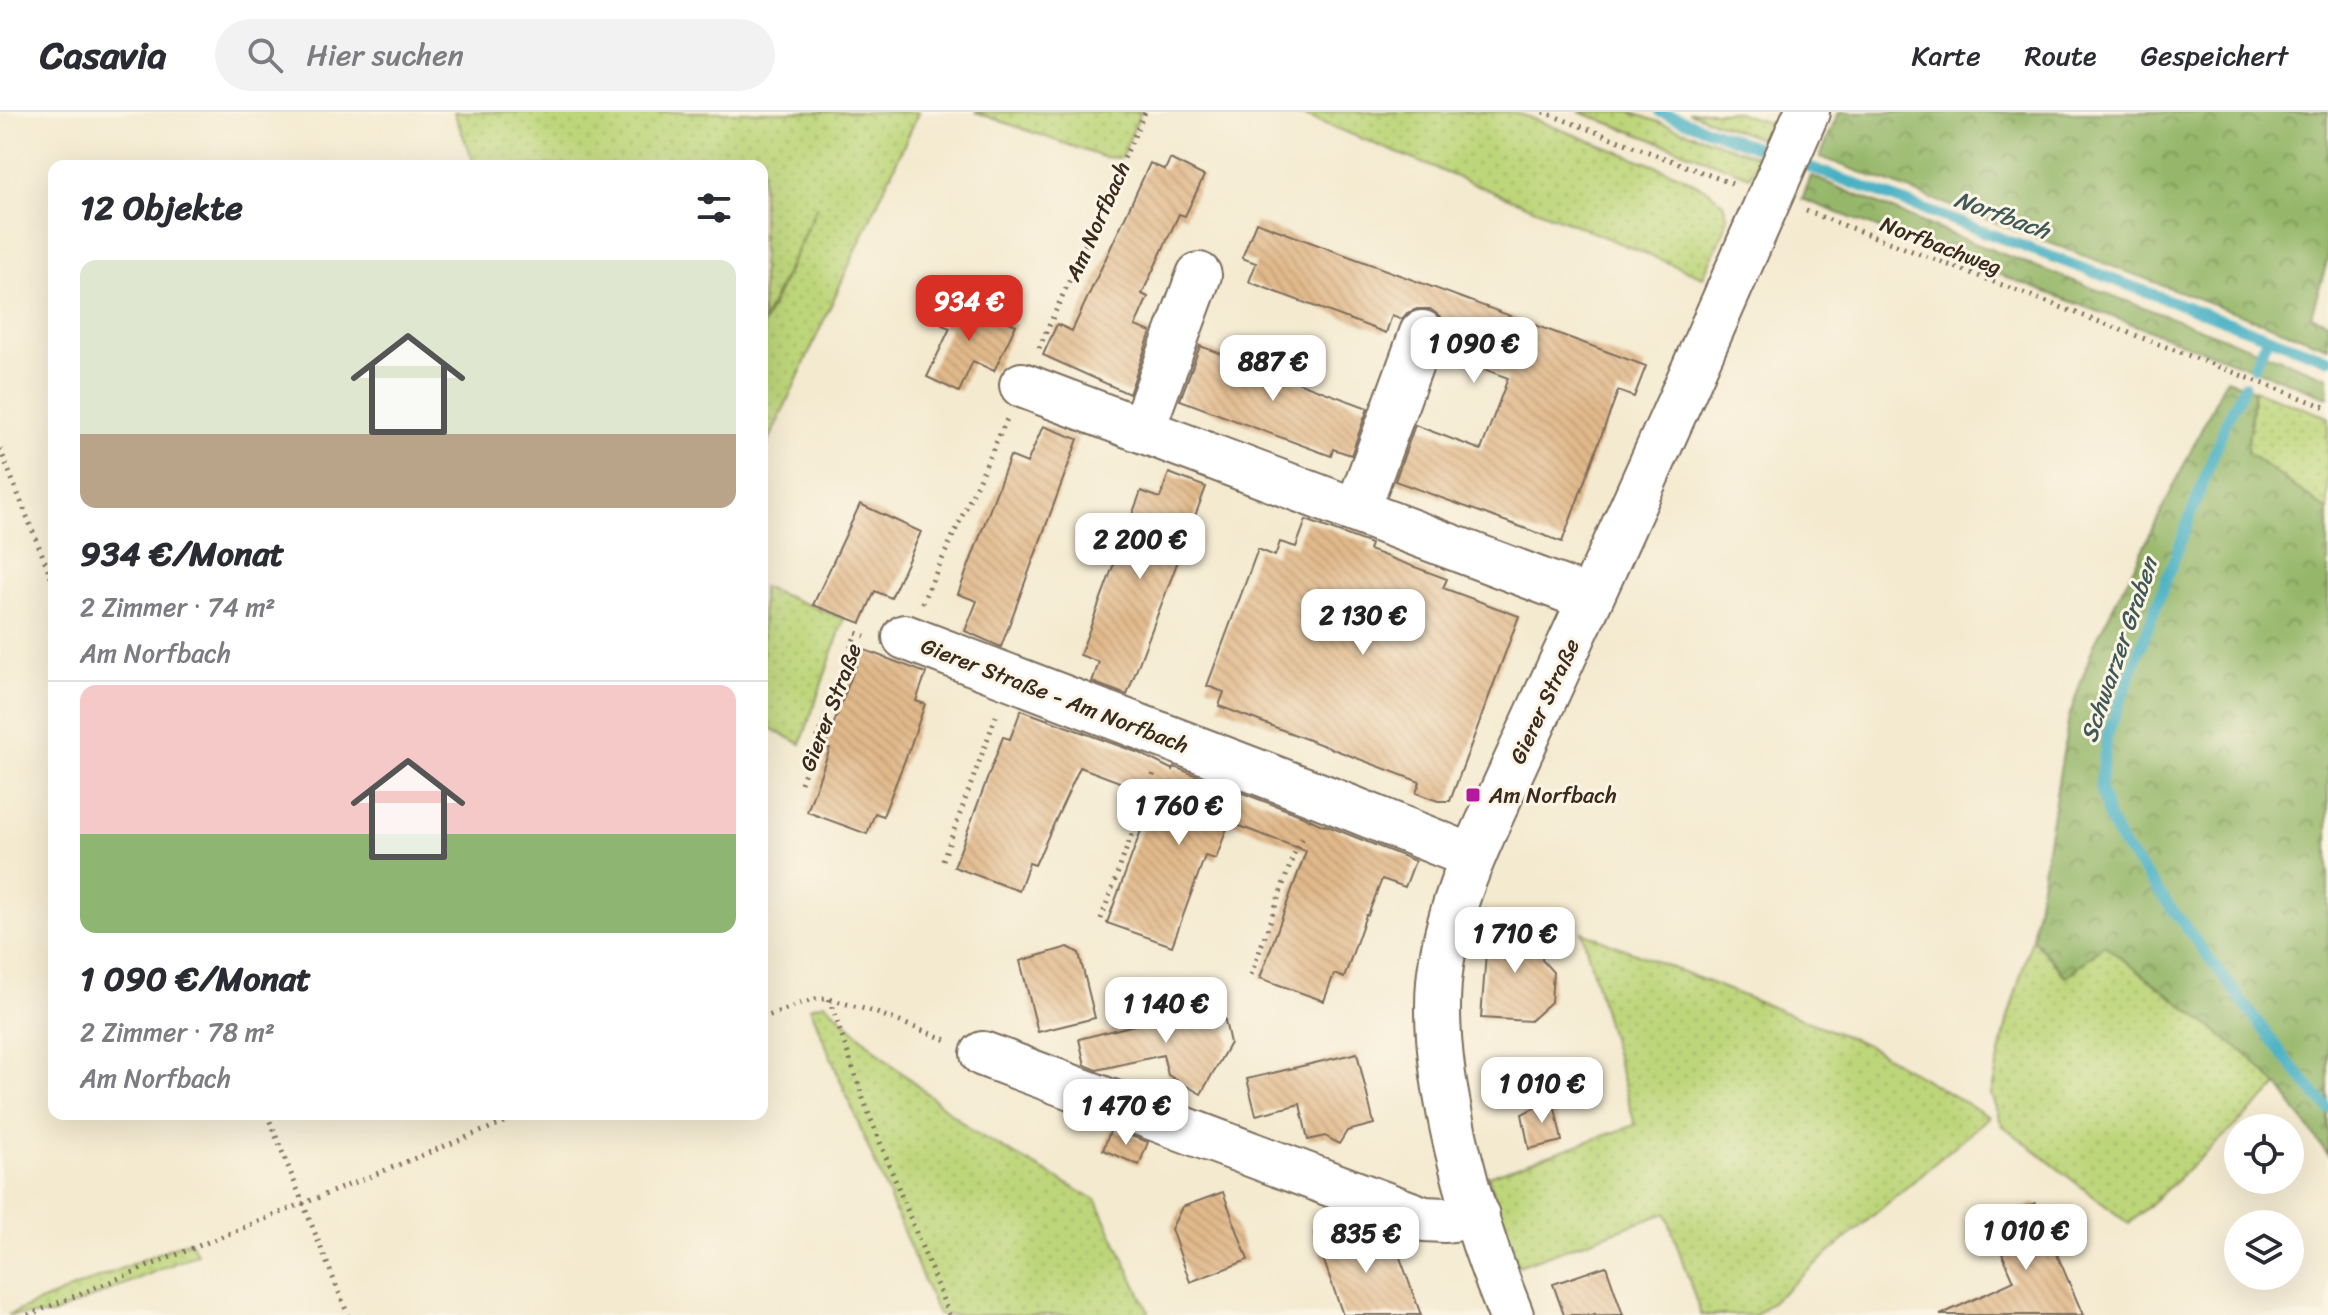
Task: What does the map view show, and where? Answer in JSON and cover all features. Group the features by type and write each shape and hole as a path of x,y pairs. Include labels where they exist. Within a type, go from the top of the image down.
{"street":[{"name":"Gierer Straße","path":"1511,1315 1465,1177 1443,1076 1438,1011 1444,948 1451,915 1473,857 1807,112"},
{"path":"1142,430 1199,275"},
{"path":"1357,511 1422,333"},
{"path":"1022,385 1590,599"},
{"name":"Gierer Straße - Am Norfbach","path":"905,637 1473,857"},
{"path":"966,1047 1424,1219 1477,1216"}],"path":[{"name":"Am Norfbach","path":"905,637 1145,112"},
{"name":"Norfbachweg","path":"1543,112 1773,192 2328,408"},
{"path":"0,449 48,569"},
{"name":"Gierer Straße","path":"801,783 856,633 893,645 905,637"},
{"path":"943,860 1011,678"},
{"path":"1101,919 1167,738"},
{"path":"1251,975 1295,851 1321,796"},
{"path":"768,1016 816,999 829,999 872,1011 966,1047"},
{"path":"829,999 868,1112 949,1315"},
{"path":"269,1120 348,1315"},
{"path":"28,1315 509,1120"}],"green space":[{"path":"454,112 919,112 768,443 768,315 817,206 768,311 768,160 473,160"},
{"path":"975,112 1141,112 1121,158 1103,157"},
{"path":"1282,112 1515,112 1679,175 1709,191 1723,203 1728,217 1703,277 1306,116"},
{"path":"1579,112 1630,112 1759,157 1750,176"},
{"path":"1688,112 1737,112 1774,125 1766,141"},
{"path":"1839,112 2328,112 2328,259 2311,315 2328,322 2328,347 1820,157"},
{"path":"1811,176 1955,236 2328,377 2328,397 1802,199"},
{"path":"2226,379 2254,390 2247,452 2328,511 2328,1155 2304,1122 2304,1114 2298,1114 2278,1086 2251,1058 2104,945 2066,977 2032,938 2069,717 2094,644"},
{"path":"2254,390 2328,417 2328,511 2247,452"},
{"path":"768,589 844,619 801,744 768,727"},
{"path":"1582,932 1865,1044 1989,1117 1756,1315 1701,1315 1666,1213 1518,1266 1488,1176 1635,1125"},
{"path":"2032,938 2066,977 2104,944 2251,1058 2278,1086 2248,1114 2224,1114 2224,1136 2129,1224 2002,1125 1991,1095 2008,1018"},
{"path":"825,1003 891,1064 974,1132 1097,1201 1150,1315 938,1315 810,1007"},
{"path":"190,1240 197,1254 51,1315 8,1315"}],"building":[{"path":"1170,159 1204,176 1185,216 1179,214 1142,294 1148,297 1135,326 1151,332 1129,394 1043,355 1057,324 1072,331 1150,163 1165,170"},
{"path":"1256,222 1646,366 1634,397 1618,391 1562,542 1395,481 1415,425 1481,450 1508,378 1450,356 1457,338 1446,334 1442,318 1430,309 1417,309 1402,319 1392,315 1386,333 1249,282 1256,263 1242,258"},
{"path":"954,297 1016,325 994,371 973,361 959,392 927,377 950,328 942,325"},
{"path":"1200,346 1368,408 1351,455 1333,449 1331,456 1180,400"},
{"path":"1043,426 1078,439 1001,647 965,631 977,601 958,594 1010,456 1027,463"},
{"path":"1169,473 1206,487 1127,695 1092,682 1099,662 1080,655 1141,491 1160,498"},
{"path":"860,504 921,532 891,598 875,591 861,623 813,605"},
{"path":"1306,520 1371,544 1369,550 1447,579 1443,588 1519,616 1450,801 1438,801 1416,793 1420,782 1219,706 1224,692 1207,686 1258,549 1275,556 1280,542 1296,547"},
{"path":"862,649 926,673 916,701 925,704 910,747 883,816 875,813 867,834 807,812 830,748 825,747"},
{"path":"1021,710 1415,861 1405,887 1382,879 1344,978 1334,974 1324,1001 1260,978 1306,851 1229,822 1216,859 1205,856 1172,946 1107,923 1154,795 1080,767 1035,865 1029,863 1019,891 954,867 1003,737 1010,739"},
{"path":"1504,915 1534,928 1525,949 1543,950 1542,960 1553,972 1551,1002 1530,1021 1481,1018 1486,953"},
{"path":"1068,947 1079,953 1095,1018 1038,1032 1020,961"},
{"path":"1221,1003 1230,1043 1201,1094 1168,1075 1163,1055 1097,1070 1085,1065 1079,1039"},
{"path":"1357,1053 1374,1124 1347,1131 1339,1144 1325,1136 1308,1140 1300,1104 1256,1115 1247,1079"},
{"path":"1553,1098 1562,1141 1529,1149 1522,1114"},
{"path":"1111,1129 1148,1142 1139,1165 1103,1150"},
{"path":"1223,1192 1248,1260 1190,1282 1171,1229 1182,1207"},
{"path":"2035,1203 2083,1315 1940,1315 2014,1281 1989,1223"},
{"path":"1346,1221 1352,1237 1361,1233 1368,1251 1394,1241 1421,1315 1343,1315 1314,1233"},
{"path":"1606,1266 1623,1315 1564,1315 1553,1284"}],"waterway":[{"name":"Norfbach","path":"1660,112 1780,156"},
{"name":"Norfbach","path":"1796,162 2328,359"},
{"name":"Schwarzer Graben","path":"2254,367 2268,337"},
{"name":"Schwarzer Graben","path":"2245,385 2226,422 2107,736 2100,786 2108,816 2120,841 2286,1059 2328,1109"}],"place":[{"name":"Am Norfbach","path":"1473,795"}]}
